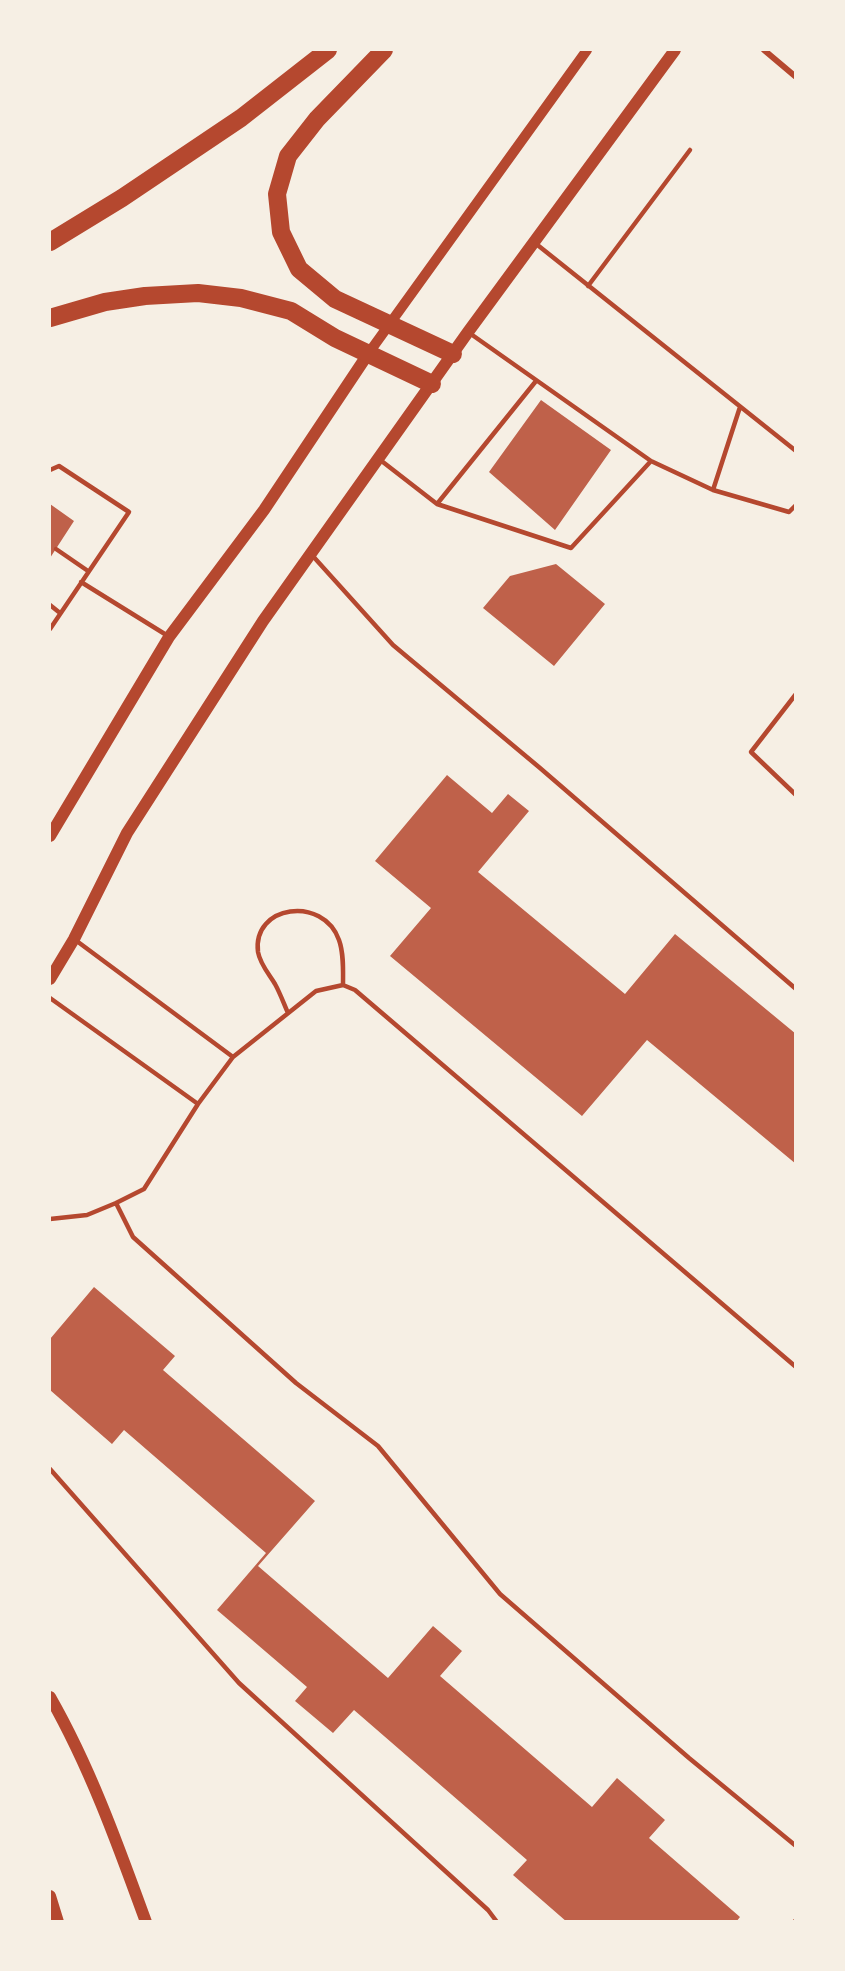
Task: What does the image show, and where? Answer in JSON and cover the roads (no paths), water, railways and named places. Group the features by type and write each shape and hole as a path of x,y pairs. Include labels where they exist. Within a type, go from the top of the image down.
{"highway":[{"path":"50,242 122,198 242,118 328,50"},
{"path":"384,50 317,119 288,156 278,194 281,232 298,268 335,299 453,354"},
{"path":"50,318 105,302 145,296 198,293 241,298 291,311 335,338 432,384"}],"main road":[{"path":"50,979 74,939 127,833 255,633 468,332 675,50"},
{"path":"50,836 169,637 264,510 368,354"},
{"path":"50,1697 66,1725 118,1846 146,1922"},
{"path":"50,1896 58,1922"}],"street":[{"path":"368,354 587,50"},
{"path":"764,50 795,78"}],"lane":[{"path":"588,286 690,150"},
{"path":"534,243 795,451"},
{"path":"468,332 651,461 713,490 789,512 795,505"},
{"path":"437,504 536,381"},
{"path":"713,490 740,406"},
{"path":"378,459 437,504 571,548 651,461"},
{"path":"50,470 59,466 129,512 50,629"},
{"path":"56,549 88,571"},
{"path":"311,554 393,645 795,989"},
{"path":"81,582 169,637"},
{"path":"50,605 60,613"},
{"path":"795,694 751,752 795,795"},
{"path":"288,1013 260,960 258,950 260,934 264,927 278,915 285,912 314,913 333,928 340,941 343,958 343,986"},
{"path":"74,939 233,1057"},
{"path":"50,1219 87,1215 144,1190 198,1104 233,1057 316,991 343,986 355,990 795,1367"},
{"path":"50,998 198,1104"},
{"path":"116,1203 133,1237 296,1383 378,1446 500,1594 689,1758 795,1846"},
{"path":"50,1469 238,1683 488,1910 496,1922"}]}
